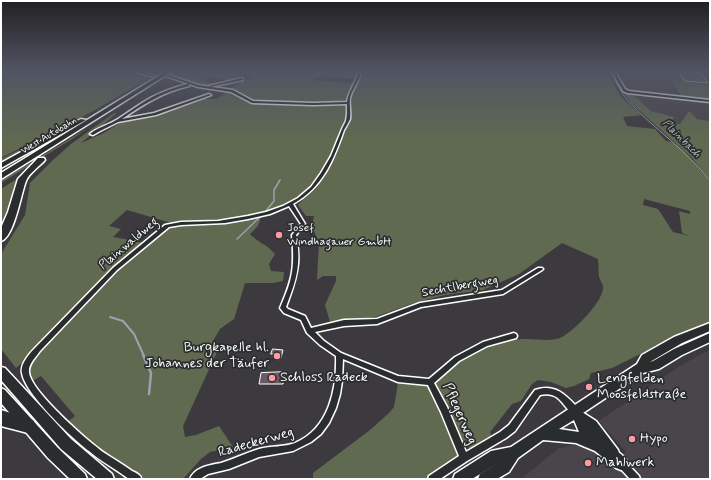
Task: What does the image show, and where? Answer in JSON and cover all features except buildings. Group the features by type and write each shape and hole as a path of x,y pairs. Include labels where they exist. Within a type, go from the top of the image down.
{"highway":[{"name":"West Autobahn","path":"1,173 130,94"},
{"name":"West Autobahn","path":"1,177 134,95"},
{"path":"1,185 87,131 134,95"},
{"path":"3,165 52,136 117,102"},
{"path":"1,238 13,212 22,179 41,160"},
{"path":"1,418 28,425"}],"main road":[{"path":"641,368 646,358 678,340 710,328"},
{"path":"460,479 496,456 513,453 641,368 655,366 678,352 710,337"},
{"path":"1,372 66,444 107,479"},
{"path":"1,394 61,462 80,479"},
{"path":"576,411 584,429 600,447 621,463"},
{"path":"542,434 576,437 600,447"},
{"path":"485,479 504,467 513,453"}],"street":[{"path":"118,121 158,94"},
{"path":"238,94 252,102 313,104 349,102"},
{"name":"Plainwaldweg","path":"137,479 98,453 50,409 26,378 25,370 28,362 38,349 115,268 167,226 176,224 212,224 272,212 291,205 310,190 330,165 343,129 348,121 349,102 352,94"},
{"path":"650,94 710,101"},
{"path":"92,134 100,128 118,121 155,114 210,95"},
{"path":"291,205 303,224 294,235 297,257 296,270 283,308 286,311 304,318 309,331 314,337 339,355"},
{"name":"Sechtlbergweg","path":"309,331 344,323 377,321 420,305 503,292 540,269"},
{"name":"Pflegerweg","path":"339,355 398,379 430,382 457,359 486,344 514,336"},
{"name":"Radeckerweg","path":"194,479 196,476 209,470 224,466 243,458 297,446 309,440 325,423 335,400 339,380 339,355"},
{"name":"Pflegerweg","path":"430,382 442,402 449,424 464,458"},
{"path":"432,479 512,428 538,392 545,390 557,393 576,411 593,424 610,445 621,463 636,479"}],"shaded area":[{"path":"631,94 680,94 681,96 710,100 710,121 697,119 680,124 671,122 674,117 651,111"},
{"path":"710,350 710,479 521,479 559,448 573,445 585,447 594,451 596,454 604,457 611,464 626,452 599,421 681,365"}],"green space":[{"path":"1,94 121,94 93,111 1,158"},
{"path":"223,94 620,94 641,115 623,117 627,126 655,129 666,141 671,142 684,151 710,182 710,323 681,334 612,368 591,373 589,379 574,386 566,388 551,382 538,380 532,384 521,401 512,404 490,432 492,437 472,449 462,445 459,460 430,479 313,479 313,473 370,430 389,413 394,407 398,383 437,383 445,373 465,357 476,350 500,342 526,339 558,339 574,328 588,314 599,299 603,286 599,277 598,259 562,243 519,274 483,290 445,295 414,303 375,317 330,322 325,305 336,281 336,276 323,276 317,280 319,243 312,226 314,216 306,216 298,205 317,185 319,179 297,199 290,203 254,214 260,217 260,221 257,227 250,234 275,254 269,264 271,271 284,272 283,281 273,283 245,283 234,319 220,329 213,341 217,352 183,426 185,437 196,435 219,426 233,447 210,452 201,459 183,479 137,479 65,424 75,416 41,376 29,383 25,374 35,352 16,368 1,349 1,254 25,215 30,183 71,144 114,113 117,113 81,143 104,133 121,122 152,116 203,99 216,99","holes":["644,199 690,211 690,214 679,211 682,233 690,236 673,232 658,209 643,205","127,210 175,224 167,226 146,243 113,237 121,229 109,226"]},
{"path":"625,94 632,94 651,111 674,117 672,122 680,124 689,111 697,119 710,121 710,180 692,158 631,103"},
{"path":"680,94 710,94 710,100 681,96"},
{"path":"89,127 72,139 1,183 1,181"},
{"path":"42,139 1,163 1,159"},
{"path":"23,175 1,234 1,189"}],"waterway":[{"name":"Plainbach","path":"623,94 638,111 681,149 710,181"},
{"path":"265,212 274,201 274,190 280,180"},
{"path":"237,239 262,215"},
{"path":"110,317 123,321 134,334 144,356"},
{"path":"143,355 151,373 149,394"}],"place":[{"name":"Josef Windhagauer GmbH","path":"279,235"},
{"name":"Burgkapelle hl. Johannes der Täufer","path":"277,356"},
{"name":"Schloss Radeck","path":"272,378"},
{"name":"Lengfelden Moosfeldstraße","path":"589,387"},
{"name":"Hypo","path":"632,439"},
{"name":"Mahlwerk","path":"588,463"}]}
